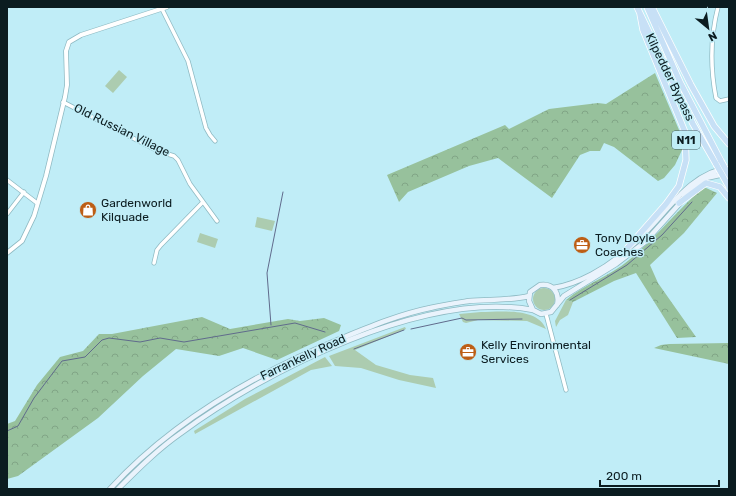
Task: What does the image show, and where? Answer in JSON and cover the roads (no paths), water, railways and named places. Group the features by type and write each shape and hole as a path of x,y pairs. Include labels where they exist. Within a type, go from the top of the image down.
{"highway":[{"name":"Kilpedder Bypass","path":"637,7 693,124 718,163 729,174"},
{"name":"Kilpedder Bypass","path":"647,7 729,187"},
{"name":"N11","path":"652,7 691,85 714,126 729,144"},
{"name":"N11","path":"623,253 680,186 686,160 685,132 643,30 640,14"},
{"path":"679,203 706,183 720,187 729,198"}],"main road":[{"path":"729,168 711,172 690,185 642,237 623,253 571,284 553,288 540,285 533,289 529,296 530,306 537,312 546,314 551,312 564,296 616,264 636,249 694,187 706,178 729,174"},
{"path":"553,288 558,296 557,305"},
{"name":"Farrankelly Road","path":"110,489 151,450 190,419 254,380 305,354 401,315 469,301 515,300 529,296"},
{"name":"Farrankelly Road","path":"118,489 158,451 203,417 261,383 332,348 398,323 445,311 494,306 533,310"}],"street":[{"path":"7,253 24,239 46,176 67,84 66,51 69,42 81,35 166,7"},
{"path":"718,7 712,36 713,80 716,98 720,101 729,99"},
{"path":"162,9 188,61 206,128 216,141"},
{"name":"Old Russian Village","path":"63,102 158,151 174,156 178,160 190,184 216,221"},
{"path":"7,180 37,203"},
{"path":"7,214 24,192"},
{"path":"154,263 157,250 161,245 203,202"},
{"path":"546,314 566,390"}],"waterway":[{"path":"271,325 267,273 283,192"},
{"path":"570,300 627,265 662,235 692,202"},
{"path":"411,329 462,318 466,320 522,319"},
{"path":"7,431 18,426 34,398 62,361 85,357 102,340 109,338 140,342 160,338 184,342 295,323 325,332"},
{"path":"354,349 404,330"}],"place":[{"name":"Gardenworld Kilquade","path":"88,210"},
{"name":"Tony Doyle Coaches","path":"582,245"},
{"name":"Kelly Environmental Services","path":"468,352"}]}
